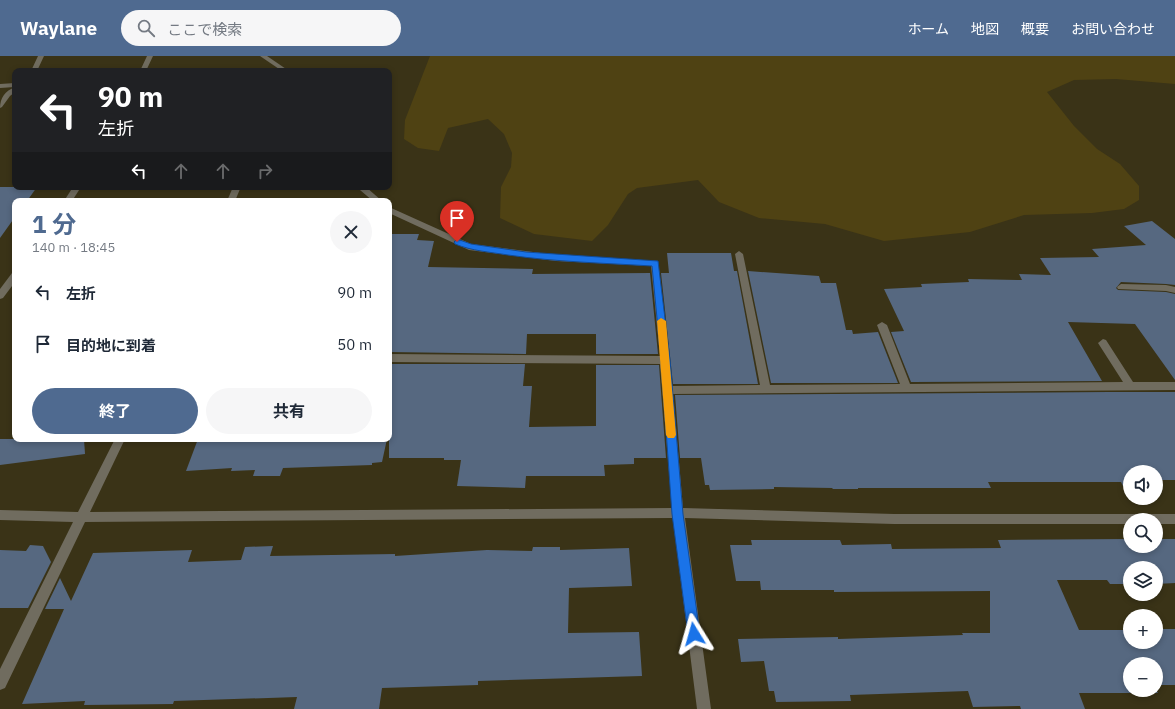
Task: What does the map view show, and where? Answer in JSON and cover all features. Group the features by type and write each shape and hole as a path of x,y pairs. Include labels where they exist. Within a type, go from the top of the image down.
{"street":[{"path":"35,68 41,56"},
{"path":"144,68 150,56"},
{"path":"263,56 281,68"},
{"path":"0,86 12,85"},
{"path":"0,106 4,95"},
{"path":"364,190 374,198"},
{"path":"392,211 469,247 556,258 655,263 678,514 704,709"},
{"path":"739,254 766,389"},
{"path":"0,296 12,279"},
{"path":"1121,287 1166,288 1175,290"},
{"path":"882,325 906,388"},
{"path":"1103,343 1131,387"},
{"path":"392,358 665,360"},
{"path":"667,390 1175,386"},
{"path":"0,683 119,442"},
{"path":"0,515 82,517 678,514 894,519 1175,519"}],"shaded area":[{"path":"430,56 1175,56 1175,84 1116,79 1074,80 1047,92 1074,126 1097,149 1120,164 1139,186 1139,200 1124,209 1092,213 1024,215 970,232 884,241 825,224 759,218 719,202 698,180 637,188 628,194 608,225 592,241 534,234 500,218 501,187 511,167 512,153 504,134 488,119 448,128 439,151 418,148 404,139 405,120"}],"building":[{"path":"0,187 12,187 12,190 35,190 29,198 12,198 12,221 0,238"},
{"path":"1152,221 1175,239 1175,285 1121,282 1116,288 1118,290 1166,292 1175,294 1175,380 1135,324 1068,322 1102,381 911,382 891,332 904,331 884,289 922,287 921,284 969,282 968,279 1022,280 1019,274 1051,275 1040,258 1099,257 1092,249 1146,245 1124,226"},
{"path":"392,234 419,234 417,240 434,241 428,267 533,269 532,274 650,273 658,354 596,354 596,334 527,334 526,354 392,352"},
{"path":"667,253 731,253 734,271 737,271 758,384 673,384 661,273 669,273"},
{"path":"748,271 819,276 821,283 836,283 846,330 852,330 853,334 878,332 898,383 771,383"},
{"path":"392,364 525,364 523,386 532,386 529,427 596,426 596,365 659,365 666,458 634,458 634,464 604,465 605,476 526,476 525,488 457,486 461,460 444,460 444,458 389,458 389,442 392,442"},
{"path":"1175,392 1175,480 1163,480 1163,465 1123,465 1123,486 1121,482 988,482 991,488 833,489 774,487 774,489 710,490 709,485 705,485 701,458 680,458 675,395"},
{"path":"0,439 12,439 12,442 84,442 85,454 0,465"},
{"path":"197,442 386,442 382,462 372,463 372,465 283,468 280,476 253,476 255,470 231,471 232,468 186,471"},
{"path":"1123,539 1123,553 1163,553 1163,539 1175,539 1175,583 1163,584 1163,561 1123,561 1123,584 1110,584 1107,580 1057,580 1079,630 1123,630 1123,649 1163,649 1163,629 1175,629 1175,685 1163,685 1163,657 1123,657 1123,693 1079,693 1085,709 1021,709 1020,706 973,707 968,691 850,695 851,701 776,702 774,691 769,691 764,661 741,662 738,639 838,637 838,639 990,633 990,591 834,592 834,590 761,590 760,581 736,581 730,545 752,545 751,540 840,540 842,545 891,544 892,549 1001,548 998,540"},
{"path":"30,545 43,546 51,562 28,608 0,608 0,550 26,551"},
{"path":"273,546 270,556 395,554 395,556 487,550 532,551 533,547 560,547 560,550 629,548 632,586 569,588 568,633 639,632 642,676 478,681 478,685 382,688 379,709 294,709 297,697 174,701 173,704 84,705 85,701 22,704 64,609 45,609 60,578 71,601 93,553 192,550 188,562 241,560 245,547"}],"slow traffic":[{"path":"661,321 671,435"}],"route":[{"path":"457,242 469,247 526,255 568,259 655,263 678,514 694,634"}]}
